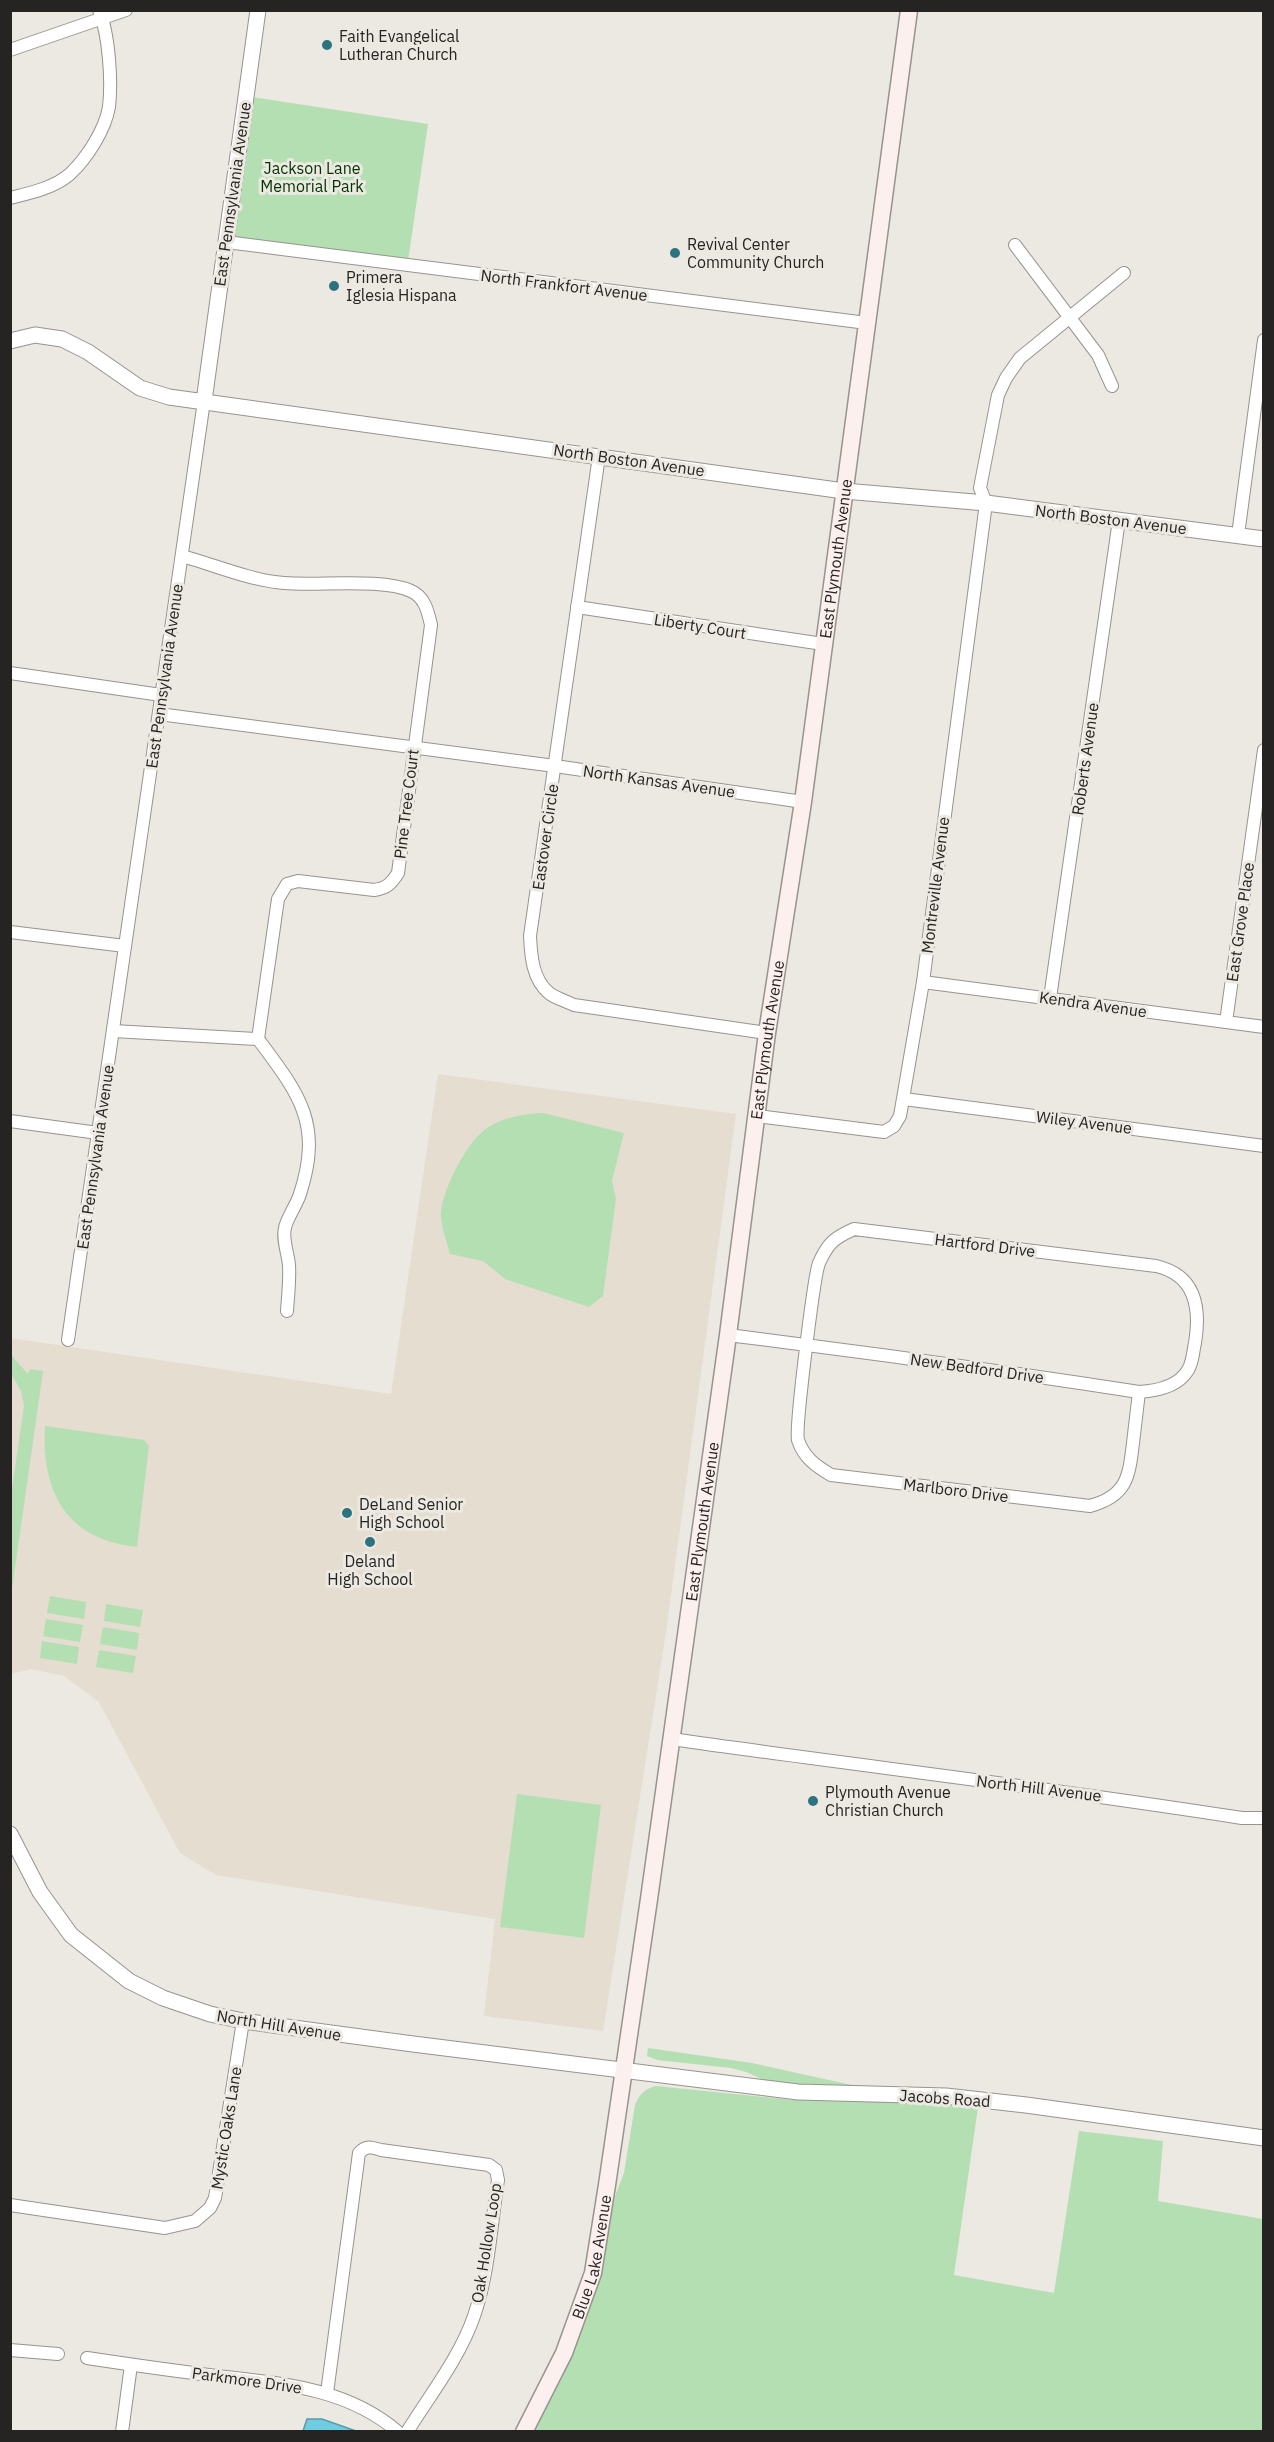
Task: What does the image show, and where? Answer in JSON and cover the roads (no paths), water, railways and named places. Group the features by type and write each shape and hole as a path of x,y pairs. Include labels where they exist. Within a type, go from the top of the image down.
{"main road":[{"name":"East Plymouth Avenue","path":"625,2070 728,1335 767,1033 803,801 909,10"},
{"name":"Blue Lake Avenue","path":"524,2432 564,2353 593,2274 625,2070"}],"street":[{"path":"10,50 101,14 126,10"},
{"name":"East Pennsylvania Avenue","path":"68,1340 182,556 258,10"},
{"path":"10,198 38,191 69,175 91,148 109,107 108,62 101,14"},
{"name":"North Frankfort Avenue","path":"226,242 867,323"},
{"path":"1015,244 1098,355 1112,386"},
{"name":"Montreville Avenue","path":"757,1116 884,1132 894,1126 897,1121 904,1099 922,982 986,503 980,488 998,395 1006,378 1020,358 1124,273"},
{"name":"North Boston Avenue","path":"10,341 35,335 62,339 88,352 140,388 169,397 844,491 986,503 1263,539"},
{"path":"1238,535 1263,340"},
{"name":"Eastover Circle","path":"599,456 530,936 531,957 538,980 549,993 574,1005 767,1033"},
{"name":"Roberts Avenue","path":"1050,998 1119,520"},
{"name":"Pine Tree Court","path":"182,556 246,576 282,583 388,585 412,591 422,599 428,610 431,625 398,873 392,884 374,890 298,881 287,884 278,899 258,1039"},
{"name":"Liberty Court","path":"578,607 824,644"},
{"path":"10,673 161,695"},
{"name":"North Kansas Avenue","path":"159,714 803,801"},
{"name":"East Grove Place","path":"1226,1022 1263,750"},
{"path":"10,932 125,946"},
{"name":"Kendra Avenue","path":"922,982 1263,1027"},
{"path":"113,1030 258,1039 281,1070 305,1112 310,1136 309,1163 300,1195 285,1228 289,1268 287,1311"},
{"name":"Wiley Avenue","path":"904,1099 1263,1146"},
{"path":"10,1121 99,1133"},
{"name":"Hartford Drive","path":"807,1345 818,1265 830,1243 854,1229 1170,1269 1180,1276 1192,1290 1196,1302 1196,1338"},
{"name":"New Bedford Drive","path":"728,1335 1139,1392 1168,1387 1188,1371 1196,1338"},
{"name":"Marlboro Drive","path":"807,1345 798,1437 806,1456 816,1466 831,1475 1039,1501 1090,1506 1106,1502 1120,1490 1129,1475 1139,1392"},
{"name":"North Hill Avenue","path":"671,1739 1081,1793 1242,1818 1263,1818"},
{"name":"North Hill Avenue","path":"10,1834 40,1892 71,1935 129,1981 163,1998 210,2014 243,2021 625,2070"},
{"name":"Mystic Oaks Lane","path":"10,2205 165,2228 195,2221 210,2208 214,2198 243,2021"},
{"name":"Jacobs Road","path":"625,2070 798,2092 946,2096 1263,2138"},
{"name":"Oak Hollow Loop","path":"327,2393 359,2153 370,2146 381,2150 489,2165 496,2170 498,2180 481,2294 469,2328 455,2355 407,2432"},
{"path":"10,2350 58,2354"},
{"name":"Parkmore Drive","path":"87,2358 273,2383 327,2393 362,2406 381,2417 398,2432"},
{"path":"122,2432 131,2365"}],"water":[{"path":"307,2419 322,2419 356,2431 303,2431"}],"place":[{"name":"Faith Evangelical Lutheran Church","path":"327,45"},
{"name":"Revival Center Community Church","path":"675,253"},
{"name":"Primera Iglesia Hispana","path":"334,286"},
{"name":"DeLand Senior High School","path":"347,1513"},
{"name":"Deland High School","path":"370,1542"},
{"name":"Plymouth Avenue Christian Church","path":"813,1801"}],"park label":[{"name":"Jackson Lane Memorial Park","path":"312,177"}]}
